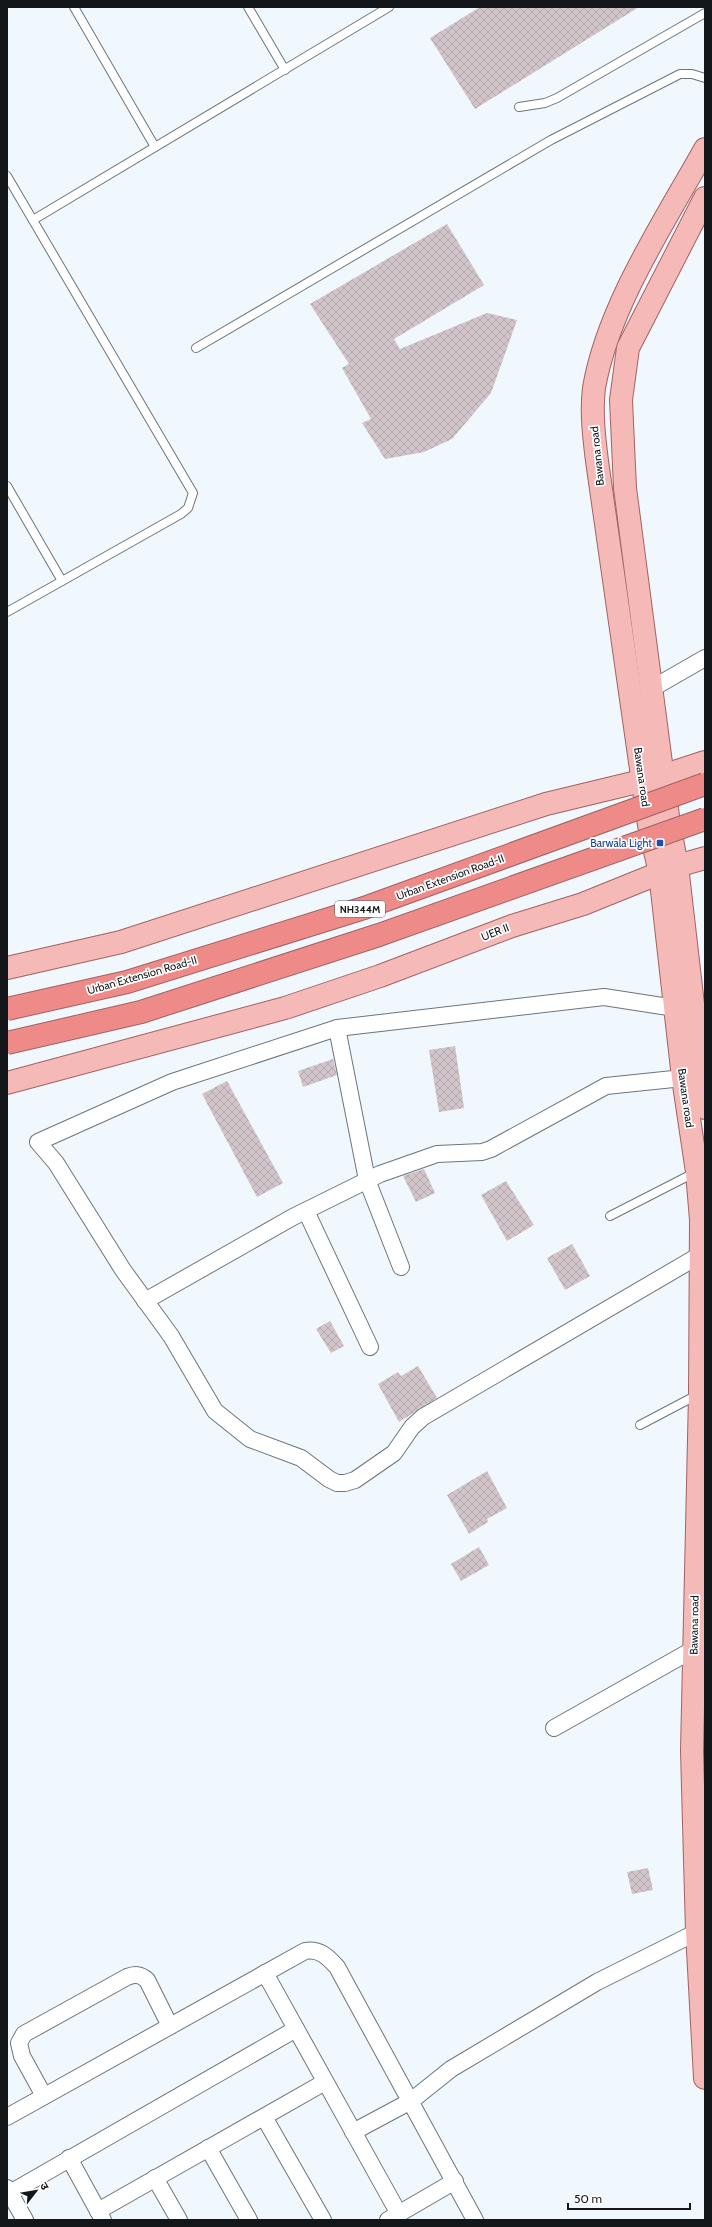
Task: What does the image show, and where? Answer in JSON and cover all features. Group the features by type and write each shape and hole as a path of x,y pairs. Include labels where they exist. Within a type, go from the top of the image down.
{"highway":[{"name":"Urban Extension Road-II","path":"7,1009 127,982 356,910 705,784"},
{"name":"NH344M","path":"7,1043 141,1012 372,938 705,819"}],"main road":[{"name":"Bawana road","path":"653,778 596,461 594,388 604,342 610,327 705,148"},
{"name":"Bawana road","path":"705,198 628,348 621,400 625,488 651,689 653,778 649,825 668,869 705,1108"},
{"path":"7,968 121,942 546,804 653,778 705,762"},
{"name":"UER II","path":"7,1083 285,1008 380,976 512,926 583,904 668,869 705,858"},
{"name":"Bawana road","path":"668,869 675,1008 682,1078 703,1219 700,1255 700,1394 694,1649 699,1751 696,1932 705,2078"}],"street":[{"path":"651,689 705,658"},
{"path":"675,1008 604,997 337,1028 172,1082 38,1142 56,1163 145,1301 171,1336 207,1399 223,1419 250,1439 297,1456 337,1483 345,1483 354,1480 394,1453 412,1426 423,1416 700,1255"},
{"path":"337,1028 367,1180 401,1266"},
{"path":"145,1301 306,1211 367,1180 437,1154 482,1152 491,1149 606,1086 682,1078"},
{"path":"306,1211 370,1347"},
{"path":"554,1728 694,1649"},
{"path":"353,2132 411,2101 451,2069 580,1992 696,1932"},
{"path":"7,2117 305,1951 313,1949 319,1951 331,1961 411,2101 475,2220"},
{"path":"265,1973 353,2132 393,2217 455,2181"},
{"path":"44,2096 22,2056 19,2043 24,2034 113,1984 134,1974 142,1976 147,1980 170,2026"},
{"path":"25,2220 8,2190 69,2158 296,2029"},
{"path":"69,2158 100,2215 155,2178 325,2082"},
{"path":"264,2117 323,2220"},
{"path":"208,2148 249,2220"},
{"path":"155,2178 179,2220"}],"lane":[{"path":"74,7 155,147"},
{"path":"248,7 284,70"},
{"path":"33,220 389,7"},
{"path":"519,107 545,104 557,98 705,13"},
{"path":"196,348 551,140 680,74 692,74 705,78"},
{"path":"7,176 193,493 188,508 181,514 7,612"},
{"path":"7,486 62,581"},
{"path":"610,1216 697,1172"},
{"path":"640,1425 700,1394"}],"building":[{"path":"480,7 639,7 475,109 430,38"},
{"path":"447,224 484,285 394,339 400,349 487,313 517,320 491,393 452,439 424,452 385,459 362,423 371,419 342,368 349,364 310,304"},
{"path":"455,1046 464,1108 439,1112 429,1050"},
{"path":"333,1059 337,1075 303,1087 298,1071"},
{"path":"227,1081 283,1183 257,1197 202,1094"},
{"path":"424,1169 435,1193 416,1202 403,1176"},
{"path":"506,1181 534,1225 507,1241 481,1195"},
{"path":"572,1244 590,1276 565,1290 547,1258"},
{"path":"330,1321 344,1346 331,1353 316,1329"},
{"path":"418,1366 437,1398 399,1422 378,1384 398,1372 401,1376"},
{"path":"487,1471 507,1508 487,1519 488,1522 469,1534 447,1495"},
{"path":"479,1547 489,1565 461,1581 451,1564"},
{"path":"648,1868 653,1890 632,1894 627,1872"}],"place":[{"name":"Barwala Light","path":"660,843"}]}
